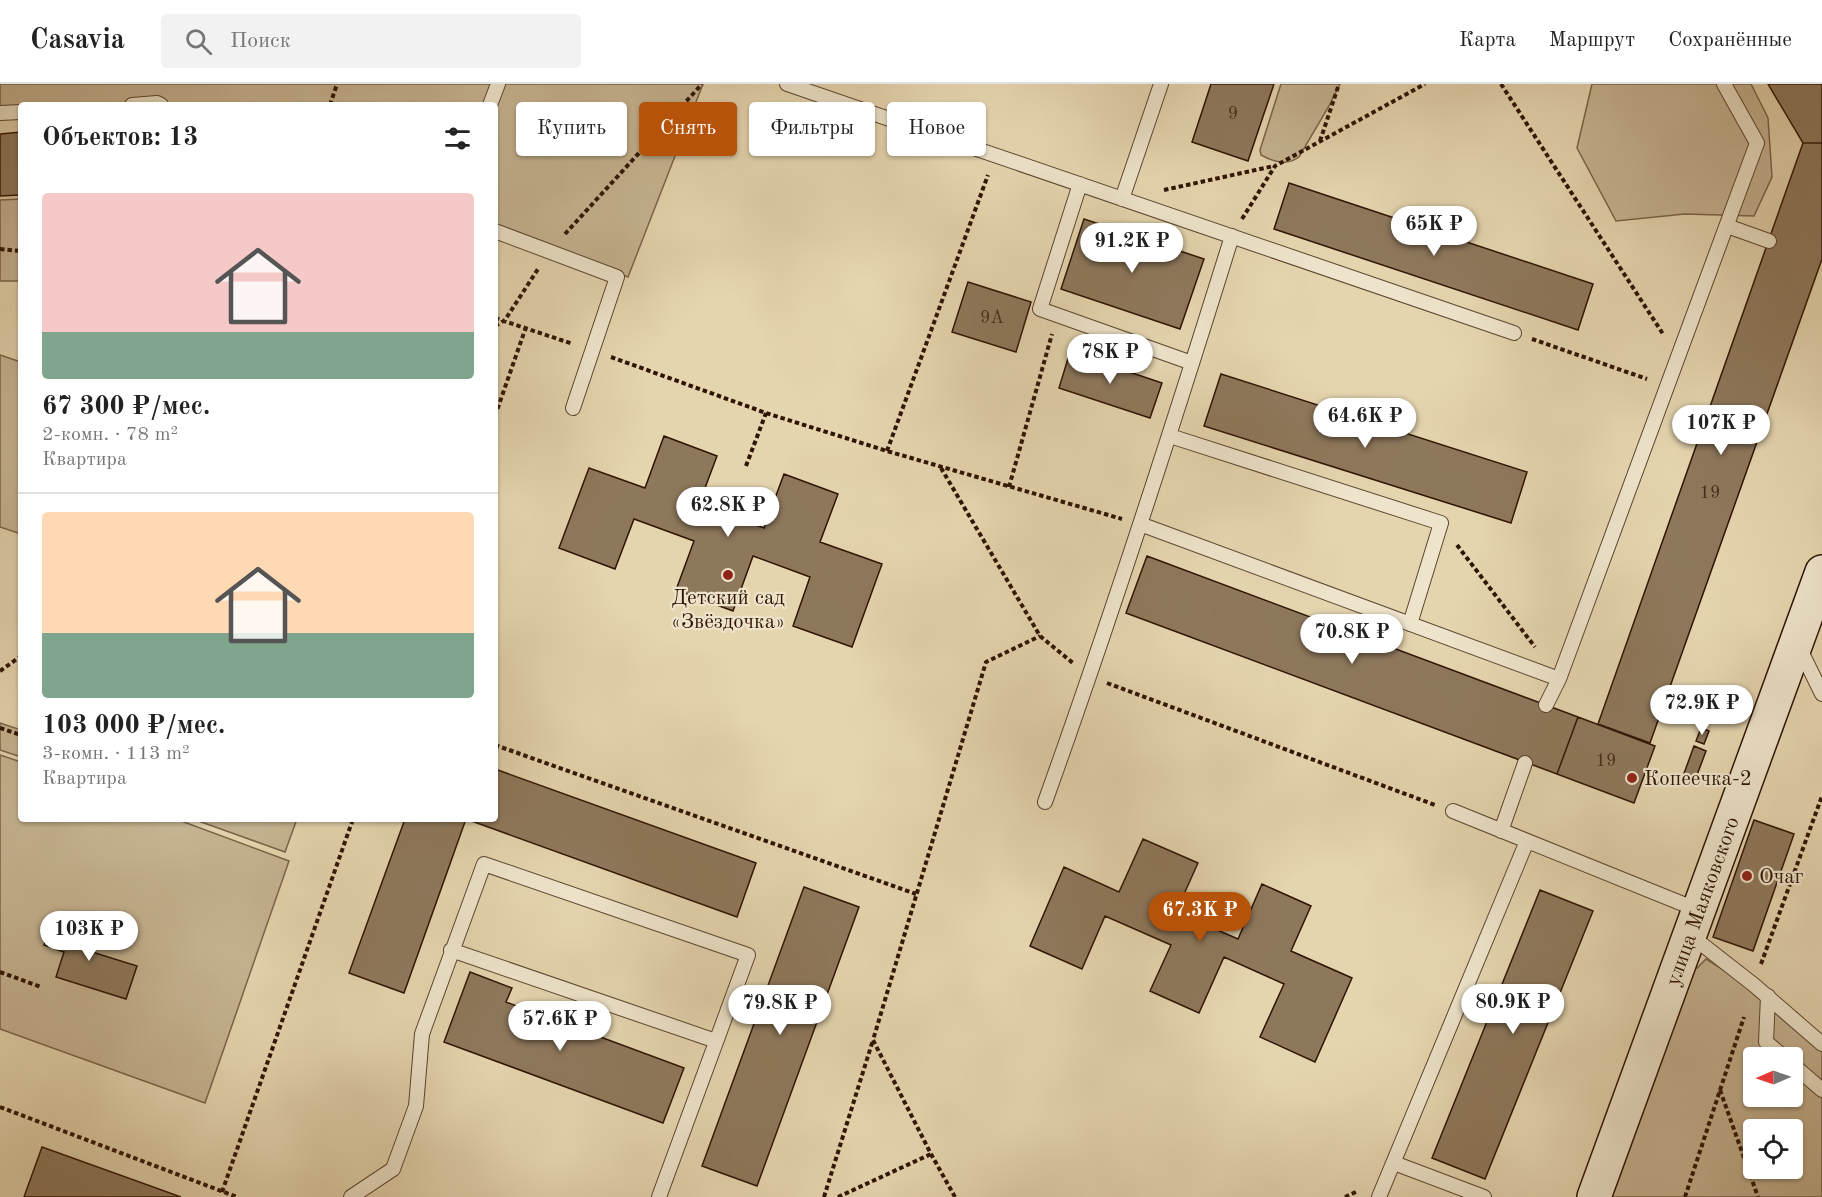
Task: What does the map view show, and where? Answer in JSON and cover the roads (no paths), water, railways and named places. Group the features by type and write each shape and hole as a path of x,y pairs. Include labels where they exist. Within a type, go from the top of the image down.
{"main road":[{"name":"улица Маяковского","path":"1594,1197 1822,572"}],"lane":[{"path":"491,102 498,84"},
{"path":"788,84 1514,333"},
{"path":"1122,199 1161,84"},
{"path":"1546,705 1559,679 1757,143 1724,84"},
{"path":"0,113 18,112"},
{"path":"1080,184 1040,309 1192,363"},
{"path":"1727,226 1769,241"},
{"path":"498,232 617,277 573,408"},
{"path":"1046,802 1170,436 1232,236"},
{"path":"1170,436 1441,523 1410,624"},
{"path":"1140,524 1559,679"},
{"path":"1796,642 1822,694"},
{"path":"1501,831 1525,763"},
{"path":"1453,811 1527,841 1694,922 1768,996 1822,1044"},
{"path":"1379,1197 1527,841"},
{"path":"351,1197 393,1169 416,1106 422,1034 484,864 748,955 659,1197"},
{"path":"451,950 716,1041"},
{"path":"1768,996 1766,1042 1772,1047"},
{"path":"1803,1074 1822,1090"},
{"path":"1394,1163 1484,1197"}],"place":[{"name":"Детский сад «Звёздочка»","path":"728,575"},
{"name":"Копеечка-2","path":"1632,778"},
{"name":"Очаг","path":"1747,876"}]}
